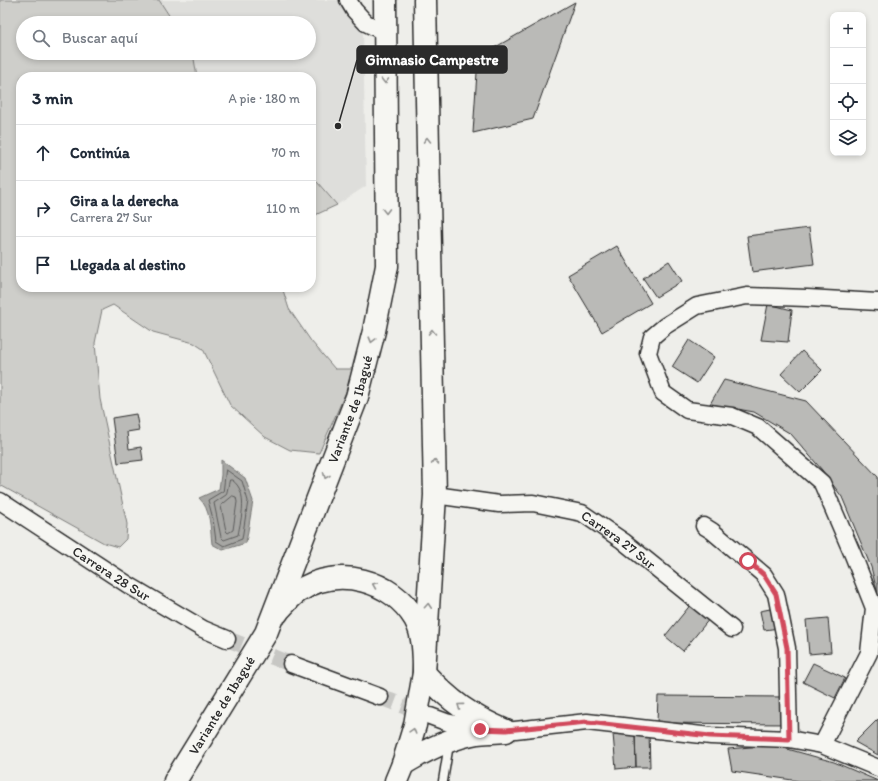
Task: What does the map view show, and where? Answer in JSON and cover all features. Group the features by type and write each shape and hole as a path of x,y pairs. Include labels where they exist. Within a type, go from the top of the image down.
{"highway":[{"name":"Variante de Ibagué","path":"174,781 266,633 357,397 374,331 386,266 385,0"},
{"path":"400,773 415,725 424,672 436,495 425,0"},
{"path":"266,633 279,610 298,591 323,580 350,578 376,584 399,599 415,620 424,645 424,672 441,691 461,708 506,730"},
{"path":"400,773 425,751 449,741 477,733 506,730"}],"street":[{"path":"348,0 354,10 366,23 384,32"},
{"path":"822,745 869,653 874,608 822,483 758,427 732,416 687,410 663,393 648,353 652,337 665,326 697,306 747,296 878,302"},
{"name":"Carrera 27 Sur","path":"436,495 499,504 533,503 582,513 623,541 732,629"},
{"name":"Carrera 28 Sur","path":"0,501 130,586 203,629 227,639"},
{"path":"704,526 764,575 776,594 787,648 789,739"},
{"path":"292,664 380,697"},
{"path":"430,716 450,724 480,729 506,730 587,722 710,736 789,739 822,745 878,768"}],"lane":[{"path":"443,781 449,741"}],"shaded area":[{"path":"0,0 159,0 169,16 16,16 16,60 194,60 196,72 16,72 16,292 284,292 289,309 311,341 335,369 356,369 319,453 290,450 265,437 230,405 203,349 194,343 153,332 113,305 102,310 95,343 100,399 127,524 126,539 118,547 104,543 0,485"},
{"path":"159,0 361,0 363,27 366,186 337,205 316,181 316,72 196,72 194,60 316,60 316,16 169,16"},
{"path":"316,181 337,205 316,215"}],"water":[{"path":"221,460 245,478 253,501 246,543 223,550 212,544 208,513 203,502 199,498 219,489"}],"building":[{"path":"575,2 533,119 473,133 478,57"},
{"path":"809,228 814,264 752,272 747,236"},
{"path":"617,246 651,303 602,332 568,275"},
{"path":"669,261 682,281 656,297 643,278"},
{"path":"768,304 792,310 788,342 761,340"},
{"path":"689,340 714,357 697,383 672,367"},
{"path":"802,351 822,370 800,392 781,374"},
{"path":"724,380 806,401 878,477 878,595 871,567 842,497 822,470 791,434 754,412 710,404"},
{"path":"136,414 139,430 127,432 129,449 141,447 143,460 118,463 112,418"},
{"path":"692,603 710,618 683,651 665,636"},
{"path":"775,608 779,628 764,630 760,611"},
{"path":"828,618 831,652 809,654 806,620"},
{"path":"813,663 845,678 835,698 803,682"},
{"path":"658,696 786,697 786,724 657,723"},
{"path":"878,719 878,755 855,742"},
{"path":"635,733 649,733 650,767 636,767"},
{"path":"635,733 636,767 616,769 613,734"},
{"path":"773,745 834,762 878,781 799,781 732,771 728,749"}],"tunnel":[{"path":"227,639 291,664"},
{"path":"380,697 427,715"}],"place":[{"name":"Gimnasio Campestre","path":"338,126"}],"route":[{"path":"480,729 506,730 587,722 673,733 789,739 787,648 776,594 764,575 748,561"}]}
